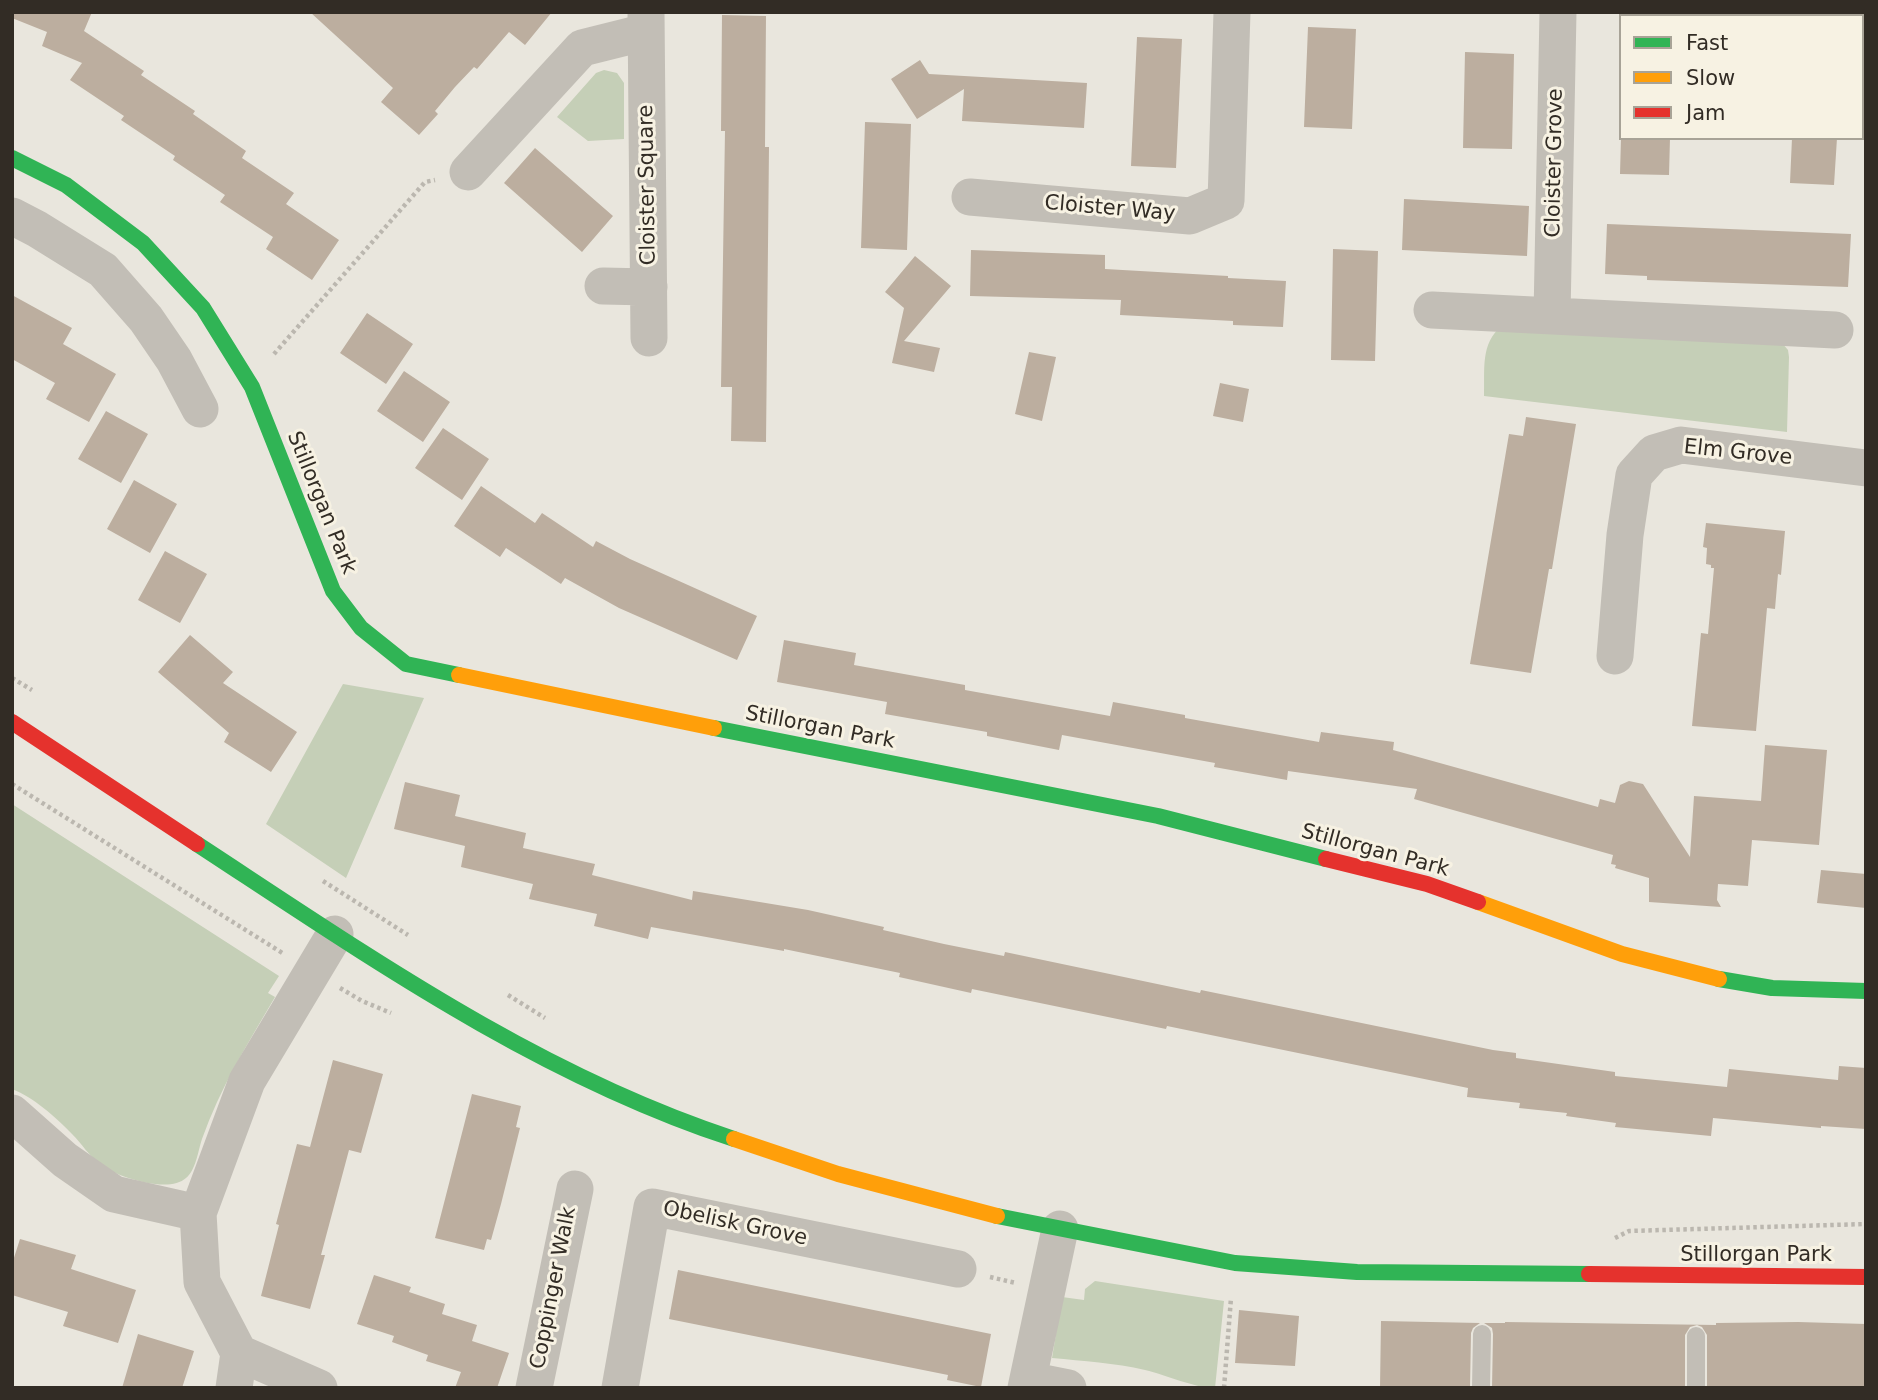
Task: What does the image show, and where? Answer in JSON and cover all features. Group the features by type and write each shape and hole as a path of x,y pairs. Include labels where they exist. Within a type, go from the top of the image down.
{"street":[{"name":"Cloister Way","path":"970,197 1190,216 1226,201 1232,12"},
{"name":"Cloister Grove","path":"1552,315 1558,12"},
{"name":"Cloister Square","path":"468,173 582,48 646,22 649,338"},
{"name":"Stillorgan Park","path":"12,158 66,185 143,243 203,308 252,387 333,591 361,628 406,664 744,735 1158,816 1427,884 1622,954 1731,982 1772,988 1866,991"},
{"path":"12,216 103,270 146,319 174,360 200,409"},
{"path":"603,286 649,287"},
{"path":"1432,310 1835,330"},
{"name":"Elm Grove","path":"1615,656 1625,535 1634,475 1654,453 1681,445 1866,468"},
{"name":"Stillorgan Park","path":"12,722 422,990 521,1048 677,1121 838,1174 976,1212 1235,1263 1357,1272 1866,1277"},
{"path":"319,1388 236,1370 202,1282 198,1213 247,1080 335,934"},
{"path":"12,1114 65,1160 114,1194 198,1213"},
{"name":"Coppinger Walk","path":"534,1388 575,1189"},
{"name":"Obelisk Grove","path":"620,1388 652,1207 958,1269"},
{"path":"1060,1228 1027,1384 1068,1388"}],"lane":[{"path":"1481,1388 1482,1334"},
{"path":"1696,1336 1696,1388"}],"path":[{"path":"252,387 267,362 425,182 468,173"},
{"path":"12,677 34,692"},
{"path":"12,784 313,972 362,1001 396,1015"},
{"path":"317,877 414,939"},
{"path":"505,994 551,1021"},
{"path":"1603,1239 1614,1238 1629,1231 1866,1224"},
{"path":"958,1269 1047,1290"},
{"path":"1224,1388 1232,1290"}],"green space":[{"path":"604,70 617,73 624,83 624,139 588,141 557,117 596,73"},
{"path":"1502,326 1782,343 1788,350 1789,357 1787,432 1484,396 1487,349 1490,340"},
{"path":"343,684 424,698 346,878 266,824"},
{"path":"12,804 279,976 268,993 275,997 217,1102 192,1170 178,1183 143,1182 109,1170 93,1158 52,1114 12,1089"},
{"path":"1095,1281 1224,1301 1215,1388 1198,1386 1134,1368 1052,1358 1062,1297 1084,1300 1085,1289"}],"building":[{"path":"12,12 92,12 84,31 144,71 141,75 195,111 193,114 246,151 242,158 294,193 286,204 339,240 312,280 266,249 273,237 220,202 225,195 173,160 175,156 121,120 124,116 70,80 82,63 42,46 47,32 12,18"},
{"path":"310,12 552,12 525,45 509,32 477,69 474,67 455,87 435,111 438,114 419,135 381,102 393,88"},
{"path":"722,15 766,16 765,147 769,147 766,442 731,441 732,387 721,387 725,131 721,131"},
{"path":"1308,27 1356,29 1352,129 1304,127"},
{"path":"1137,37 1182,39 1176,168 1131,166"},
{"path":"1465,52 1514,54 1512,149 1463,148"},
{"path":"920,60 929,74 1087,83 1084,128 962,121 964,89 917,119 891,79"},
{"path":"865,122 911,124 907,250 861,248"},
{"path":"1621,140 1670,140 1669,175 1620,174"},
{"path":"1792,140 1837,140 1834,185 1790,183"},
{"path":"535,148 613,216 582,252 504,183"},
{"path":"1404,199 1529,206 1527,256 1402,250"},
{"path":"1607,224 1851,234 1848,287 1647,280 1647,276 1605,274"},
{"path":"1333,249 1378,251 1375,361 1331,360"},
{"path":"971,250 1105,255 1105,269 1286,281 1283,327 1233,325 1233,321 1120,315 1121,300 970,296"},
{"path":"915,256 951,286 904,341 940,348 934,372 892,363 904,308 885,292"},
{"path":"12,295 72,328 63,344 116,374 89,422 46,399 55,383 12,359"},
{"path":"367,313 413,344 386,384 340,353"},
{"path":"1029,352 1056,357 1042,421 1015,414"},
{"path":"404,371 450,402 423,442 377,411"},
{"path":"1220,383 1249,389 1243,422 1213,416"},
{"path":"106,411 148,434 121,483 78,459"},
{"path":"1526,417 1576,424 1552,569 1549,569 1531,673 1470,664 1509,434 1523,436"},
{"path":"443,428 489,459 462,500 415,468"},
{"path":"134,480 177,504 150,553 107,529"},
{"path":"481,486 535,523 542,513 593,547 596,541 757,616 737,660 619,608 565,578 561,584 506,548 500,557 454,526"},
{"path":"1706,523 1785,531 1775,609 1767,608 1756,731 1692,726 1701,633 1708,634 1714,568 1706,564 1707,548 1703,547"},
{"path":"165,551 207,574 180,623 138,600"},
{"path":"190,635 233,672 223,683 297,732 271,772 224,742 229,733 158,672"},
{"path":"784,640 856,653 854,665 965,685 965,690 1110,716 1113,702 1319,742 1321,732 1394,742 1393,750 1598,807 1600,799 1615,803 1620,785 1629,781 1643,784 1690,857 1694,796 1761,801 1765,745 1827,750 1819,845 1752,840 1748,886 1718,884 1717,900 1721,907 1649,902 1649,878 1615,868 1616,865 1611,864 1613,855 1414,799 1417,789 1288,771 1287,780 1214,767 1215,763 1062,735 1059,750 987,736 987,732 885,714 887,702 777,682"},
{"path":"405,782 460,795 455,816 526,833 523,848 595,864 592,875 692,900 693,891 808,910 944,944 1004,956 1005,952 1200,993 1201,990 1516,1053 1516,1058 1615,1072 1615,1076 1727,1087 1729,1069 1838,1080 1839,1066 1866,1068 1866,1129 1821,1128 1713,1118 1711,1136 1615,1127 1616,1123 1566,1116 1567,1113 1519,1108 1520,1103 1467,1097 1468,1088 1167,1026 1166,1029 972,989 971,993 899,977 900,973 784,949 651,927 648,939 594,926 597,914 529,899 533,884 461,867 465,846 394,829"},
{"path":"1821,870 1866,874 1866,908 1817,903"},
{"path":"333,1060 383,1074 361,1153 349,1150 321,1255 325,1255 310,1309 261,1296 297,1144 310,1147"},
{"path":"472,1094 521,1106 516,1127 520,1128 501,1204 491,1240 487,1239 484,1250 435,1238"},
{"path":"20,1239 76,1255 71,1269 136,1290 118,1343 63,1326 68,1312 12,1295 12,1264"},
{"path":"678,1270 991,1334 981,1387 947,1380 948,1375 669,1319"},
{"path":"374,1275 411,1287 409,1292 445,1304 442,1314 477,1325 472,1341 509,1353 497,1388 455,1388 461,1372 426,1361 428,1355 392,1342 394,1336 357,1324"},
{"path":"1239,1310 1299,1316 1295,1366 1235,1363"},
{"path":"1381,1321 1480,1323 1471,1333 1470,1388 1380,1388"},
{"path":"1484,1323 1866,1324 1866,1388 1707,1388 1707,1335 1702,1327 1697,1325 1690,1327 1685,1335 1685,1388 1492,1388 1493,1334 1492,1328"},
{"path":"138,1334 194,1351 182,1388 122,1388"}],"traffic: fast":[{"path":"12,158 66,185 143,243 203,308 252,387 333,591 361,628 406,664 459,675"},
{"path":"714,728 1158,816 1326,859"},
{"path":"197,844 390,970 523,1047 591,1082 662,1113 734,1139"},
{"path":"1719,979 1772,988 1866,991"},
{"path":"997,1216 1235,1263 1357,1272 1589,1274"}],"traffic: slow":[{"path":"459,675 714,728"},
{"path":"1478,902 1622,954 1719,979"},
{"path":"734,1139 838,1174 997,1216"}],"traffic: jam":[{"path":"12,722 197,844"},
{"path":"1326,859 1427,884 1478,902"},
{"path":"1589,1274 1866,1277"}]}
